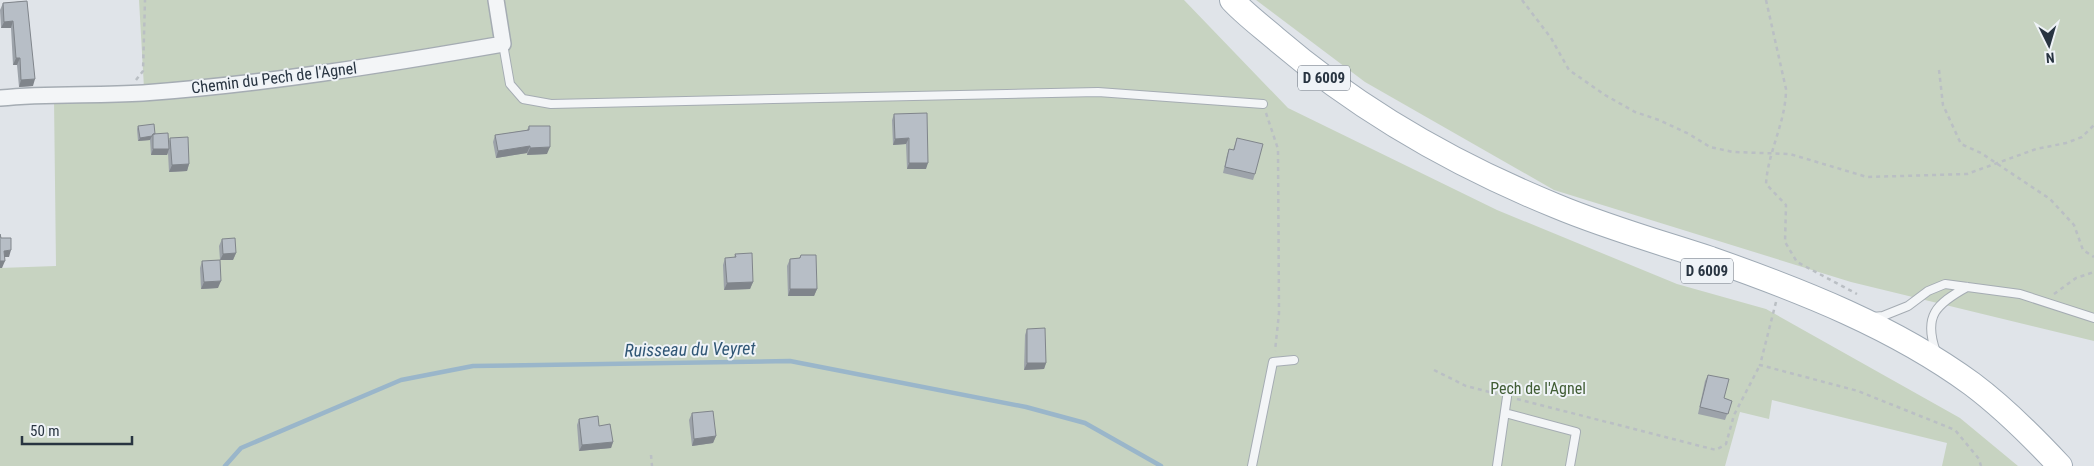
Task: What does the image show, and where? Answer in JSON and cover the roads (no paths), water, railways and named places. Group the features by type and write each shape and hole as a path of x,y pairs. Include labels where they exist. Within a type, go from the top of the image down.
{"main road":[{"name":"D 6009","path":"1214,0 1255,37 1318,88 1381,131 1443,167 1494,192 1550,215 1778,296 1857,330 1898,352 1966,395 2041,466"},
{"name":"D 6009","path":"1232,0 1308,66 1349,97 1392,126 1484,174 1557,207 1781,284 1860,318 1903,340 1973,385 2001,408 2060,466"}],"street":[{"path":"496,0 502,44"},
{"name":"Chemin du Pech de l'Agnel","path":"0,98 33,94 127,93 345,71 502,44"}],"lane":[{"path":"502,44 510,84 523,99 550,104 1098,92 1263,104"},
{"path":"1860,318 1883,316 1900,310 1928,290 1945,284 2020,294 2094,318"},
{"path":"1946,366 1936,352 1930,331 1933,315 1944,299 1967,287"},
{"path":"1252,466 1273,362 1294,360"},
{"path":"1497,466 1507,397"},
{"path":"1505,414 1576,432 1570,466"}],"waterway":[{"name":"Ruisseau du Veyret","path":"225,466 241,448 401,380 473,366 790,361 1026,407 1085,423 1161,466"}],"park label":[{"name":"Pech de l'Agnel","path":"1538,388"}]}
